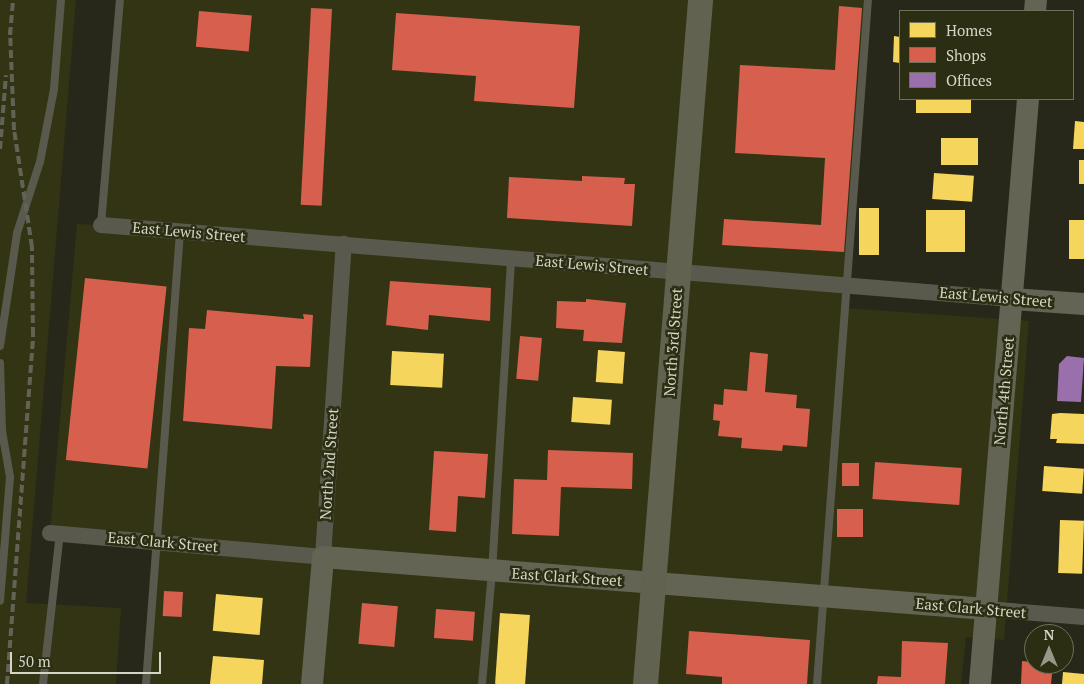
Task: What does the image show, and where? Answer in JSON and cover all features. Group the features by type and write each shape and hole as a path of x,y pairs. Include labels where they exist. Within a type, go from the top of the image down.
{"main road":[{"name":"North 3rd Street","path":"645,684 700,0"}],"street":[{"name":"North 4th Street","path":"980,684 1028,100"},
{"name":"East Lewis Street","path":"101,225 1084,304"},
{"name":"North 2nd Street","path":"312,684 323,556 344,244"},
{"name":"East Clark Street","path":"55,533 492,572 1084,617"}],"lane":[{"path":"0,346 17,233 40,162 54,89 60,0"},
{"path":"101,225 120,0"},
{"path":"817,684 868,0"},
{"path":"146,684 180,231"},
{"path":"482,684 492,572 512,258"},
{"path":"0,362 2,431 10,477 0,601"},
{"path":"43,684 55,533"}],"shaded area":[{"path":"0,0 76,0 26,603 121,608 116,684 0,684"},
{"path":"120,0 869,0 845,308 1029,321 1004,640 966,637 961,684 146,684 158,542 50,533 77,224 101,225"}],"building: Homes":[{"path":"894,36 899,37 899,63 893,62"},
{"path":"916,100 971,100 971,113 916,113"},
{"path":"1075,121 1084,122 1084,149 1073,149"},
{"path":"941,138 978,138 978,165 941,165"},
{"path":"1079,160 1084,160 1084,184 1079,184"},
{"path":"934,173 974,176 972,202 932,199"},
{"path":"859,208 879,208 879,255 859,255"},
{"path":"926,210 965,210 965,252 926,252"},
{"path":"1069,220 1084,220 1084,259 1069,259"},
{"path":"598,350 625,352 623,384 596,382"},
{"path":"392,351 444,354 442,388 390,385"},
{"path":"573,397 612,400 610,425 571,422"},
{"path":"1052,414 1084,414 1084,444 1056,443 1057,439 1050,439"},
{"path":"1044,466 1084,469 1082,494 1042,491"},
{"path":"1060,520 1084,521 1082,574 1058,573"},
{"path":"216,594 263,598 260,635 213,631"},
{"path":"500,613 530,615 525,684 495,684"},
{"path":"213,656 264,660 262,684 210,684"},
{"path":"1063,674 1084,674 1084,684 1062,684"}],"building: Shops":[{"path":"839,6 862,8 844,252 722,245 724,219 821,225 825,158 735,153 740,65 835,70"},
{"path":"311,8 332,9 322,206 301,205"},
{"path":"199,11 252,16 249,51 196,47"},
{"path":"396,13 580,26 574,108 474,101 476,76 392,70"},
{"path":"582,176 625,178 624,184 635,184 632,226 507,218 509,177 582,181"},
{"path":"85,278 167,287 147,469 66,460"},
{"path":"390,281 491,288 490,321 429,315 428,330 386,325"},
{"path":"586,299 626,303 622,343 583,341 584,330 556,328 557,301 586,302"},
{"path":"207,310 304,319 303,314 313,315 310,367 276,366 272,429 183,421 189,328 205,329"},
{"path":"520,336 542,338 538,381 516,379"},
{"path":"750,352 768,354 765,392 797,395 796,408 810,409 807,447 783,445 782,451 741,448 742,438 718,436 720,421 713,420 714,404 723,405 724,389 747,391"},
{"path":"548,450 633,453 632,489 561,487 559,536 512,534 514,479 547,480"},
{"path":"434,451 488,454 485,498 458,496 456,532 429,530"},
{"path":"875,462 962,468 959,505 872,499"},
{"path":"842,463 859,463 859,486 842,486"},
{"path":"837,509 863,509 863,537 837,537"},
{"path":"164,591 183,592 182,617 163,616"},
{"path":"362,603 398,606 394,647 358,644"},
{"path":"436,609 475,612 473,641 434,638"},
{"path":"689,631 810,640 807,684 722,684 722,677 686,674"},
{"path":"902,641 948,643 945,684 877,684 878,676 901,677"},
{"path":"1022,661 1024,661 1024,674 1052,674 1051,684 1021,684"}],"building: Offices":[{"path":"1067,356 1084,358 1081,402 1057,401 1059,364"}],"railway":[{"path":"10,35 13,0"},
{"path":"7,684 33,335 32,247 14,130 10,30"},
{"path":"0,149 6,75"}]}
